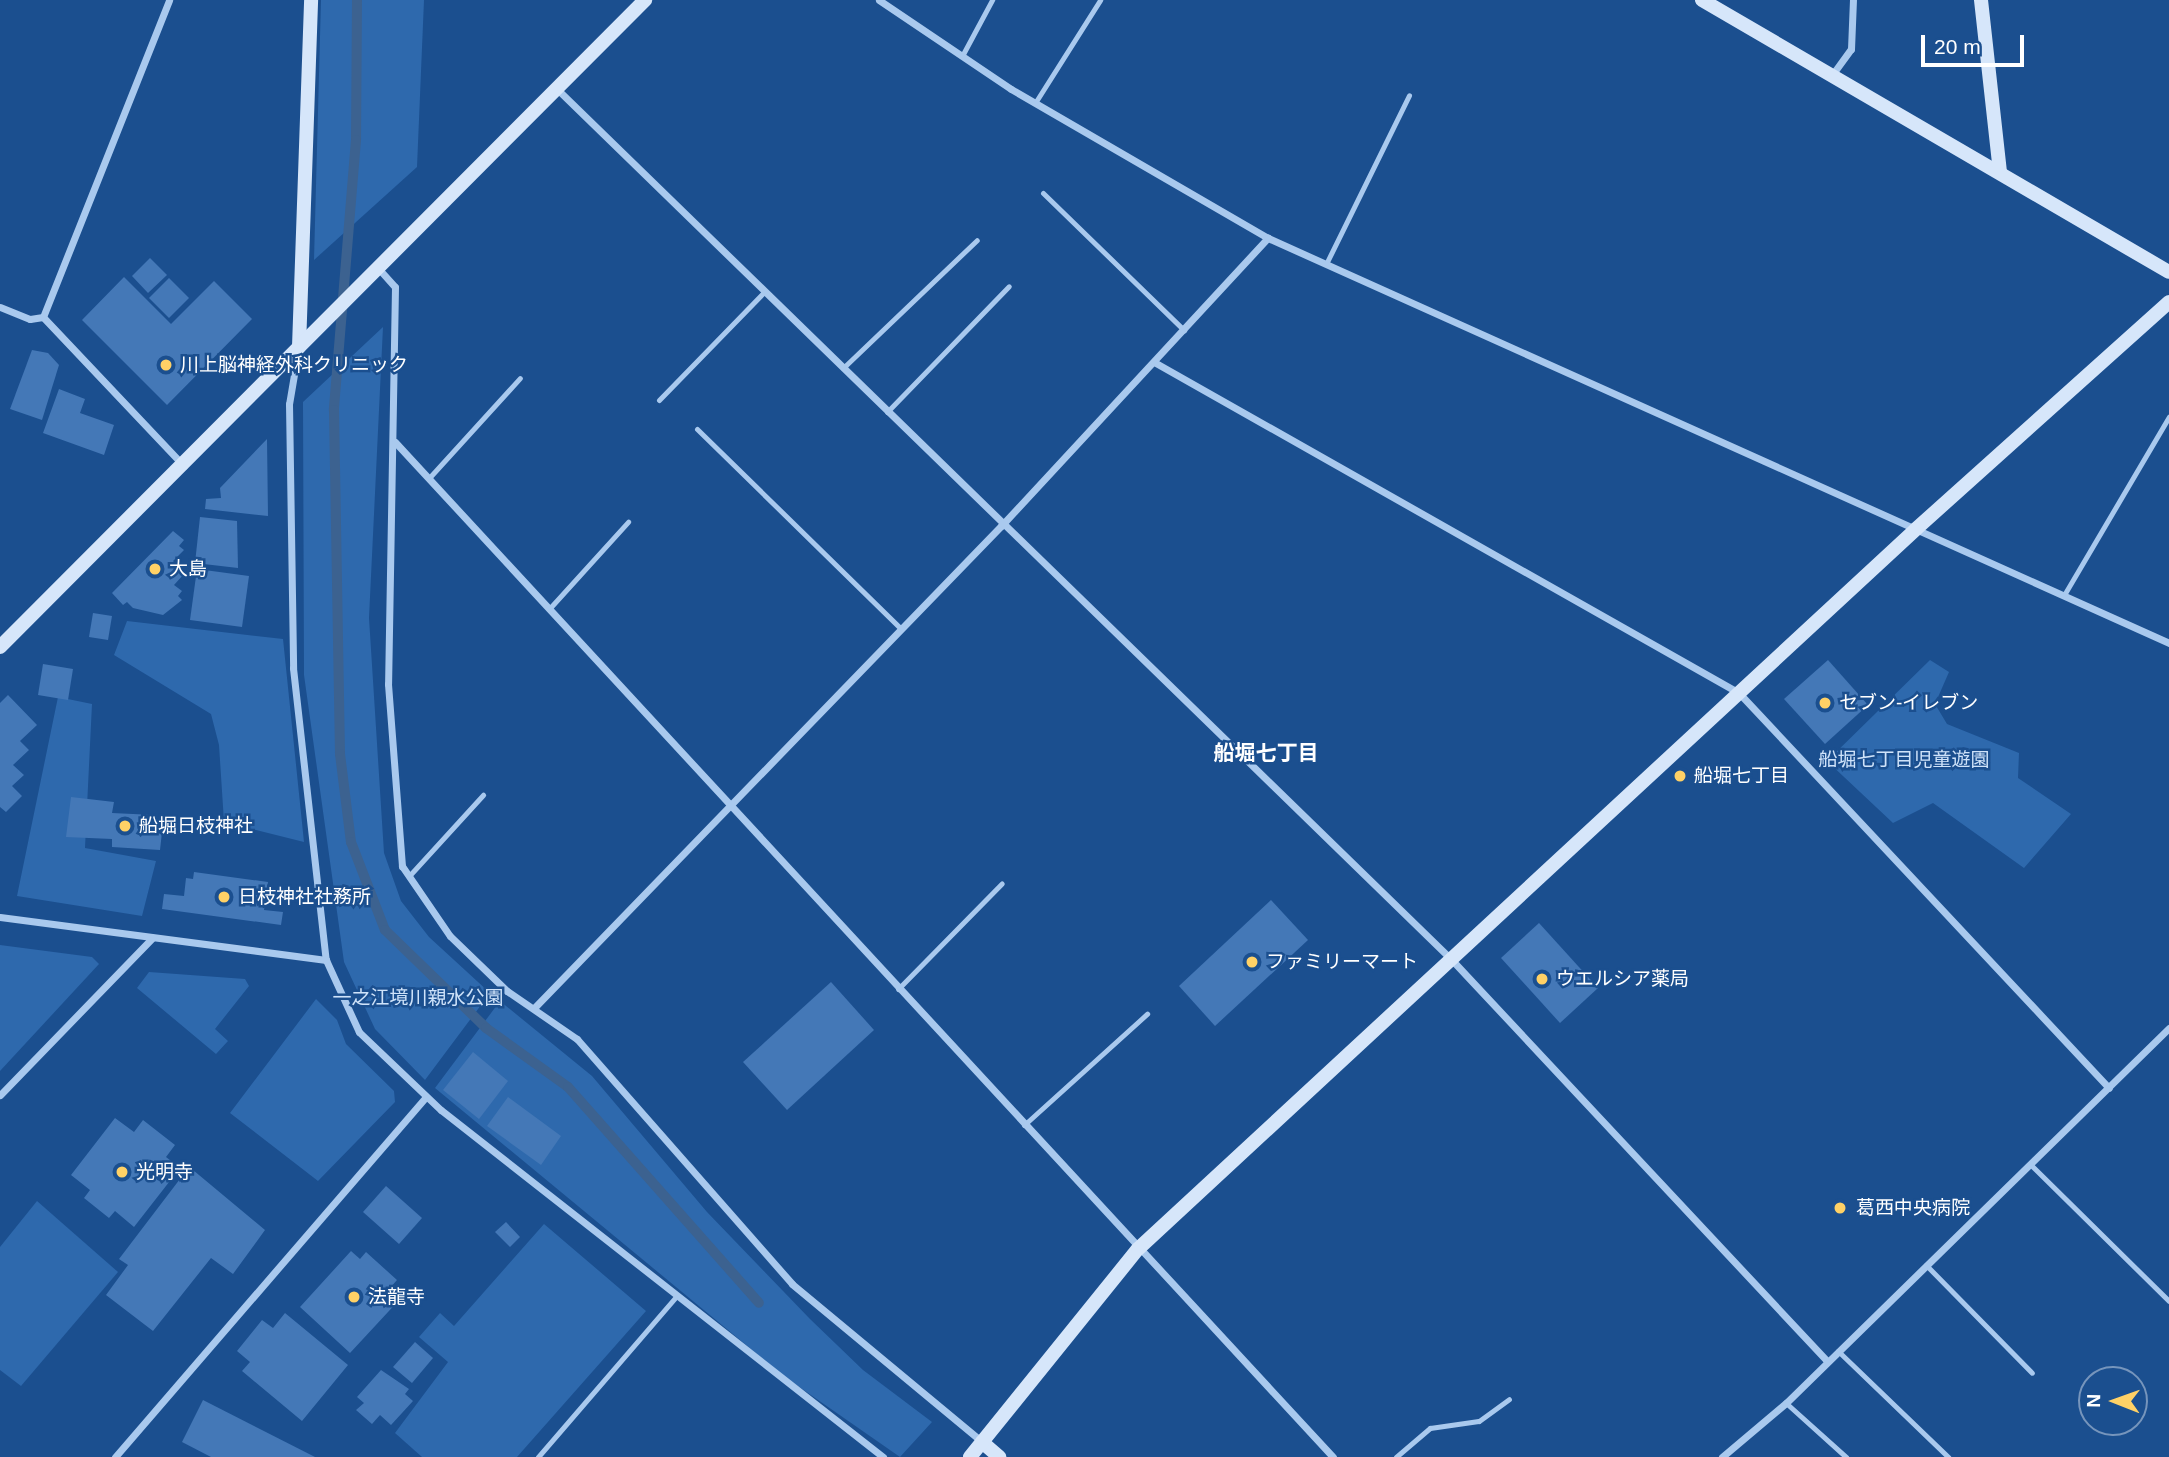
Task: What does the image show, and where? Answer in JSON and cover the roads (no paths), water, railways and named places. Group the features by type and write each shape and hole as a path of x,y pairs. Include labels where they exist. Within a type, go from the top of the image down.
{"street":[{"path":"43,317 169,0"},
{"path":"311,0 299,347 289,404 293,668 326,960 359,1032 426,1097 675,1298 883,1457"},
{"path":"0,647 184,466 645,0"},
{"path":"879,0 1035,103 1268,238 2169,643"},
{"path":"1702,0 2000,171 2169,272"},
{"path":"1832,75 1851,49 1853,0"},
{"path":"1982,0 2000,171"},
{"path":"557,89 1001,526 1451,959 1827,1361"},
{"path":"534,1008 1001,526 1268,238"},
{"path":"378,268 395,288 395,442 388,684 402,866 450,936 507,991 577,1039 792,1284 999,1457"},
{"path":"970,1457 1138,1249 1916,529 2169,302"},
{"path":"0,307 30,319 43,317"},
{"path":"43,317 184,466"},
{"path":"1154,362 1739,693 2109,1088"},
{"path":"395,442 1333,1457"},
{"path":"0,917 326,960"},
{"path":"0,1095 152,938"},
{"path":"1722,1457 1786,1404 2169,1028"},
{"path":"115,1457 426,1097"}],"lane":[{"path":"962,56 992,0"},
{"path":"1035,103 1100,0"},
{"path":"1326,264 1409,95"},
{"path":"1043,193 1184,330"},
{"path":"841,369 977,240"},
{"path":"886,413 1009,286"},
{"path":"659,400 764,292"},
{"path":"429,478 520,378"},
{"path":"2064,595 2169,417"},
{"path":"698,429 901,629"},
{"path":"549,609 628,522"},
{"path":"409,876 483,795"},
{"path":"898,989 1002,883"},
{"path":"1024,1125 1147,1014"},
{"path":"2030,1164 2169,1301"},
{"path":"1926,1265 2032,1373"},
{"path":"538,1457 675,1298"},
{"path":"1838,1351 1948,1457"},
{"path":"1396,1457 1430,1428 1479,1421 1509,1399"},
{"path":"1786,1404 1846,1457"}],"waterway":[{"path":"357,0 356,140 334,410 340,754 351,842 385,930 486,1028 568,1087 759,1303"}],"place":[{"name":"川上脳神経外科クリニック","path":"166,365"},
{"name":"大島","path":"155,569"},
{"name":"セブン-イレブン","path":"1825,703"},
{"name":"船堀七丁目","path":"1680,776"},
{"name":"船堀日枝神社","path":"125,826"},
{"name":"日枝神社社務所","path":"224,897"},
{"name":"ファミリーマート","path":"1252,962"},
{"name":"ウエルシア薬局","path":"1542,979"},
{"name":"光明寺","path":"122,1172"},
{"name":"葛西中央病院","path":"1840,1208"},
{"name":"法龍寺","path":"354,1297"}],"district":[{"name":"船堀七丁目","path":"1266,753"}],"park label":[{"name":"船堀七丁目児童遊園","path":"1904,760"},
{"name":"一之江境川親水公園","path":"418,998"}]}
